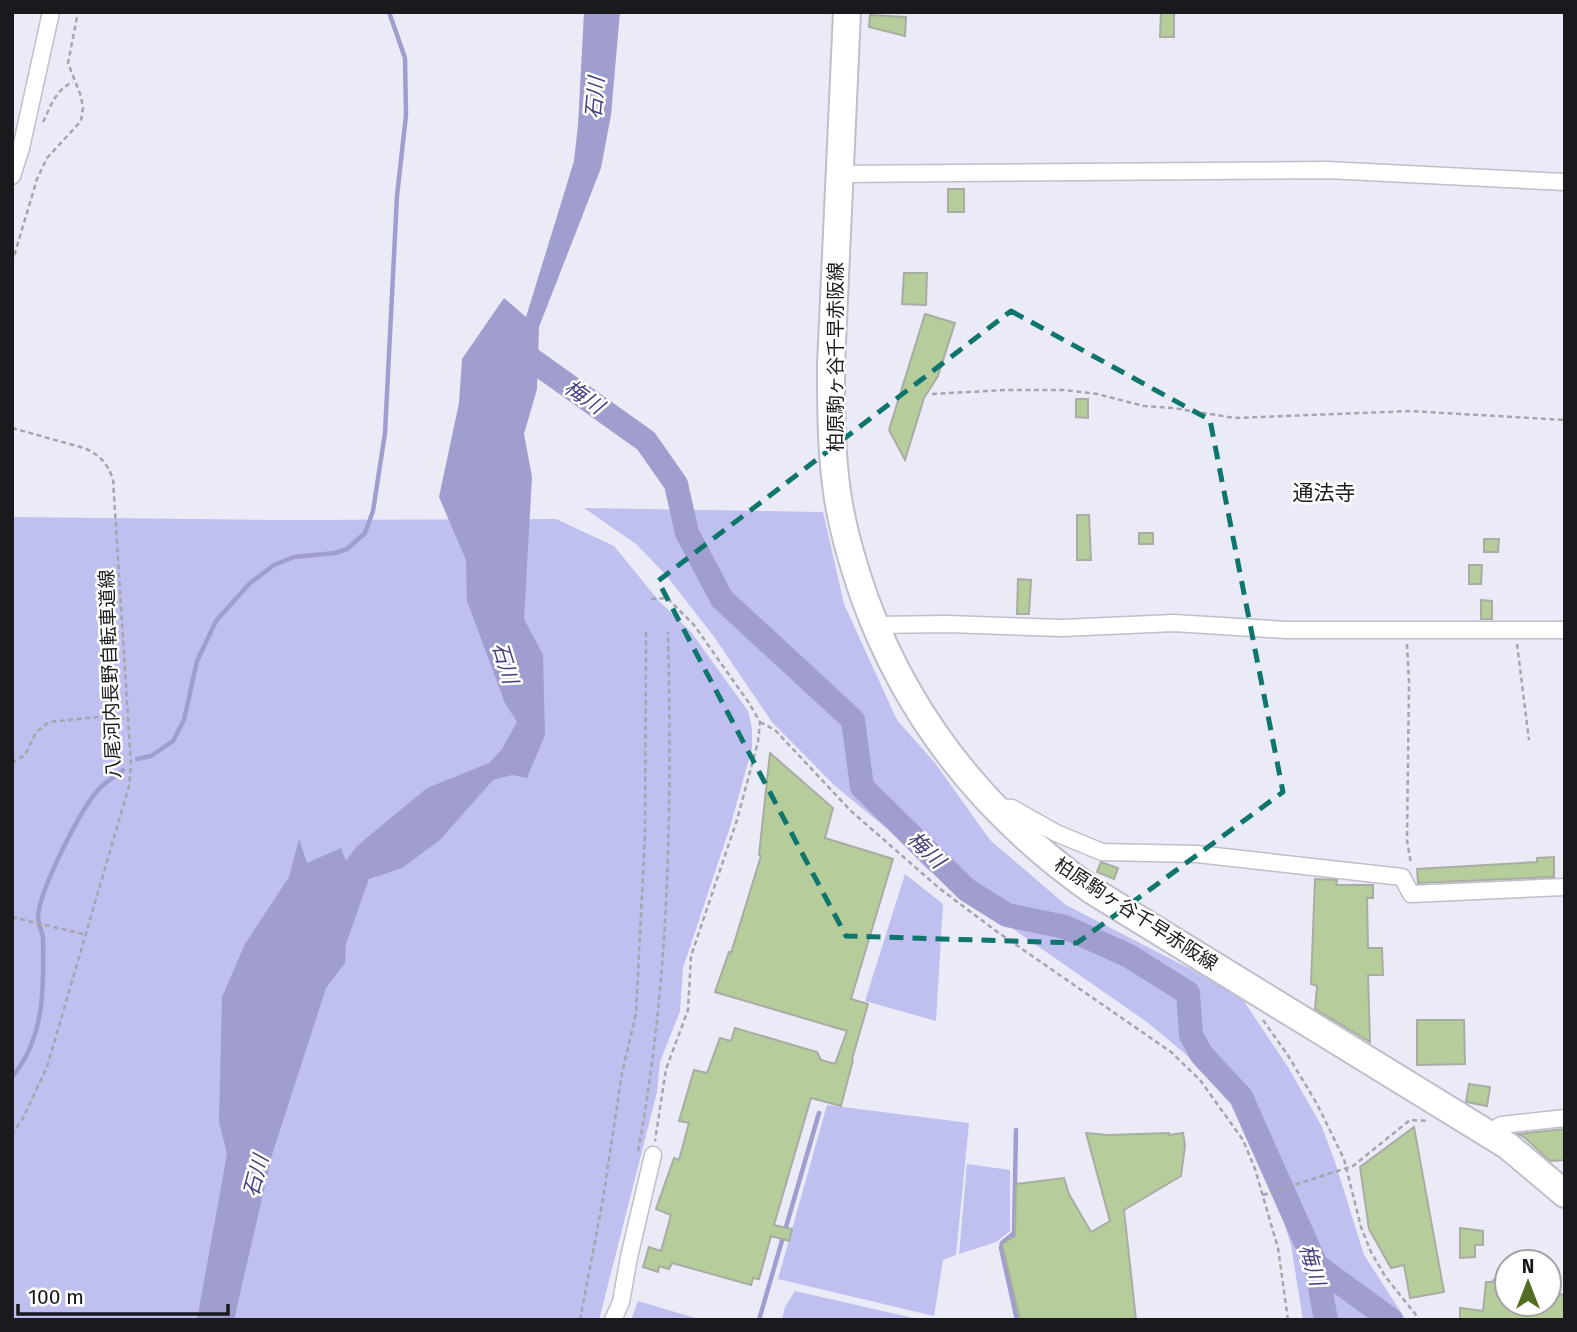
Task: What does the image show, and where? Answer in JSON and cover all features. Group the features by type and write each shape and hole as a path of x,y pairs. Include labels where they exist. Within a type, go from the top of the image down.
{"main road":[{"name":"柏原駒ヶ谷千早赤阪線","path":"847,12 831,365 830,419 837,494 849,548 875,625 899,678 931,731 994,807 1031,844 1093,891 1488,1133 1508,1146 1565,1194"}],"street":[{"path":"12,176 32,101 51,12"},
{"path":"12,134 19,118 32,101"},
{"path":"839,174 1327,170 1565,182"},
{"path":"875,625 948,624 1062,628 1174,623 1286,631 1565,630"},
{"path":"994,807 1012,808 1056,833 1102,852 1196,854 1328,870 1387,874 1402,877 1411,894 1565,887"},
{"path":"1488,1133 1501,1125 1565,1118"},
{"path":"613,1320 621,1302 644,1157"}],"path":[{"path":"12,263 37,178 47,158 81,121 81,96 73,82 68,63 78,12"},
{"path":"43,123 61,89 73,82"},
{"path":"932,394 1065,390 1097,394 1144,406 1235,418 1411,411 1565,420"},
{"name":"八尾河内長野自転車道線","path":"12,428 84,448 102,458 113,479 131,765 129,786 47,1066 23,1118 12,1134"},
{"path":"651,599 667,598 694,625 760,722 775,730 851,811 939,888 1171,1052 1200,1080 1243,1140 1265,1195 1278,1248 1288,1320"},
{"path":"1407,630 1407,840 1411,881 1408,884"},
{"path":"1516,630 1529,740"},
{"path":"580,1320 603,1199 622,1073 636,1014 645,835 646,632"},
{"path":"644,1157 646,1105 660,985 667,854 670,716 668,632"},
{"path":"12,763 25,755 36,732 49,722 99,717 129,719"},
{"path":"644,1157 666,1069 688,1010 691,956 737,820 758,742 760,722"},
{"path":"12,917 87,935"},
{"path":"1262,1019 1317,1104 1344,1158 1361,1227 1371,1252 1385,1276 1420,1320"},
{"path":"1265,1195 1353,1166 1410,1121 1449,1121 1460,1116"}],"highlighted area":[{"path":"1011,311 1210,420 1283,792 1077,943 846,936 658,581"}],"shaded area":[{"path":"584,508 823,512 844,604 897,720 935,763 990,840 1066,905 1239,994 1288,1067 1321,1125 1364,1255 1406,1320 1303,1320 1291,1245 1267,1168 1245,1122 1220,1083 1147,1022 927,869 892,833 834,785 772,722 715,638 666,575 636,544"},
{"path":"12,517 556,519 614,546 659,601 691,632 748,711 752,728 752,748 730,827 683,968 680,1011 660,1062 657,1092 599,1320 12,1320"},
{"path":"905,874 943,904 936,1021 865,1001"},
{"path":"827,1105 969,1123 956,1255 943,1260 934,1316 778,1279"},
{"path":"967,1164 1010,1170 1010,1231 996,1242 959,1254"},
{"path":"795,1291 922,1320 782,1320 785,1307"},
{"path":"638,1301 702,1320 631,1320"}],"water":[{"name":"石川","path":"584,12 620,12 611,115 601,168 539,327 537,389 524,434 532,477 524,619 543,655 545,735 527,778 512,775 493,780 440,840 402,868 369,879 346,944 345,963 326,988 272,1155 234,1320 197,1320 227,1154 219,1122 222,997 245,944 289,877 299,839 307,863 341,848 346,861 357,846 427,788 489,763 502,749 517,722 505,703 467,601 466,560 439,497 459,403 462,359 504,298 526,317 574,161"}],"building":[{"path":"1161,12 1174,12 1174,37 1160,37"},
{"path":"870,15 906,17 905,36 869,27"},
{"path":"948,189 964,189 964,212 948,212"},
{"path":"904,273 927,273 926,305 902,304"},
{"path":"925,314 955,323 938,376 924,398 905,460 889,430"},
{"path":"1076,399 1088,399 1088,418 1076,417"},
{"path":"1077,515 1089,515 1091,560 1077,560"},
{"path":"1139,533 1153,533 1153,544 1139,544"},
{"path":"1484,539 1499,539 1498,552 1484,552"},
{"path":"1469,565 1482,565 1481,584 1469,584"},
{"path":"1018,579 1031,580 1029,614 1017,614"},
{"path":"1481,600 1492,601 1492,619 1481,619"},
{"path":"770,753 833,808 825,838 893,859 851,999 868,1004 841,1106 811,1098 774,1225 792,1229 789,1241 771,1236 759,1279 753,1278 751,1285 672,1263 669,1269 659,1266 658,1272 643,1267 649,1247 661,1251 671,1215 656,1209 674,1158 679,1160 689,1123 679,1121 694,1070 707,1073 720,1038 731,1041 735,1028 817,1052 821,1060 835,1064 847,1031 715,992 729,952 731,953 761,856"},
{"path":"1554,857 1554,877 1418,883 1417,869 1537,862 1537,858"},
{"path":"1101,862 1118,868 1114,879 1097,872"},
{"path":"1315,879 1337,880 1336,885 1373,885 1373,898 1367,898 1368,948 1382,948 1383,975 1368,975 1370,1042 1315,1009 1317,986 1311,984"},
{"path":"1417,1020 1464,1020 1465,1064 1417,1065"},
{"path":"1469,1084 1490,1087 1487,1106 1466,1102"},
{"path":"1414,1127 1444,1292 1410,1298 1404,1265 1391,1268 1369,1229 1360,1167"},
{"path":"1565,1129 1565,1160 1550,1161 1518,1134"},
{"path":"1086,1133 1183,1133 1185,1145 1181,1176 1124,1210 1136,1320 1020,1320 1002,1244 1015,1236 1016,1184 1064,1178 1069,1194 1091,1232 1110,1221"},
{"path":"1460,1228 1483,1231 1483,1245 1475,1245 1475,1257 1460,1258"},
{"path":"1486,1282 1492,1282 1493,1318 1563,1318 1563,1294 1565,1320 1460,1320 1460,1308 1483,1311"}],"waterway":[{"path":"137,759 151,756 173,741 184,720 197,661 216,621 249,584 274,565 294,557 335,553 347,549 365,533 373,511 385,433 397,196 406,115 405,58 389,12"},
{"name":"梅川","path":"521,352 646,441 676,484 687,533 722,599 853,720 862,787 967,890 1007,915 1065,927 1129,956 1188,993 1191,1035 1201,1054 1241,1097 1316,1265 1326,1320"},
{"path":"12,1077 23,1062 37,1029 43,974 43,938 38,917 46,888 83,811 101,787 123,770"},
{"path":"759,1320 819,1113"},
{"path":"1016,1130 1014,1233 1002,1243 1001,1248 1017,1320"},
{"path":"1316,1265 1391,1320"}],"district":[{"name":"通法寺","path":"1324,493"}]}
